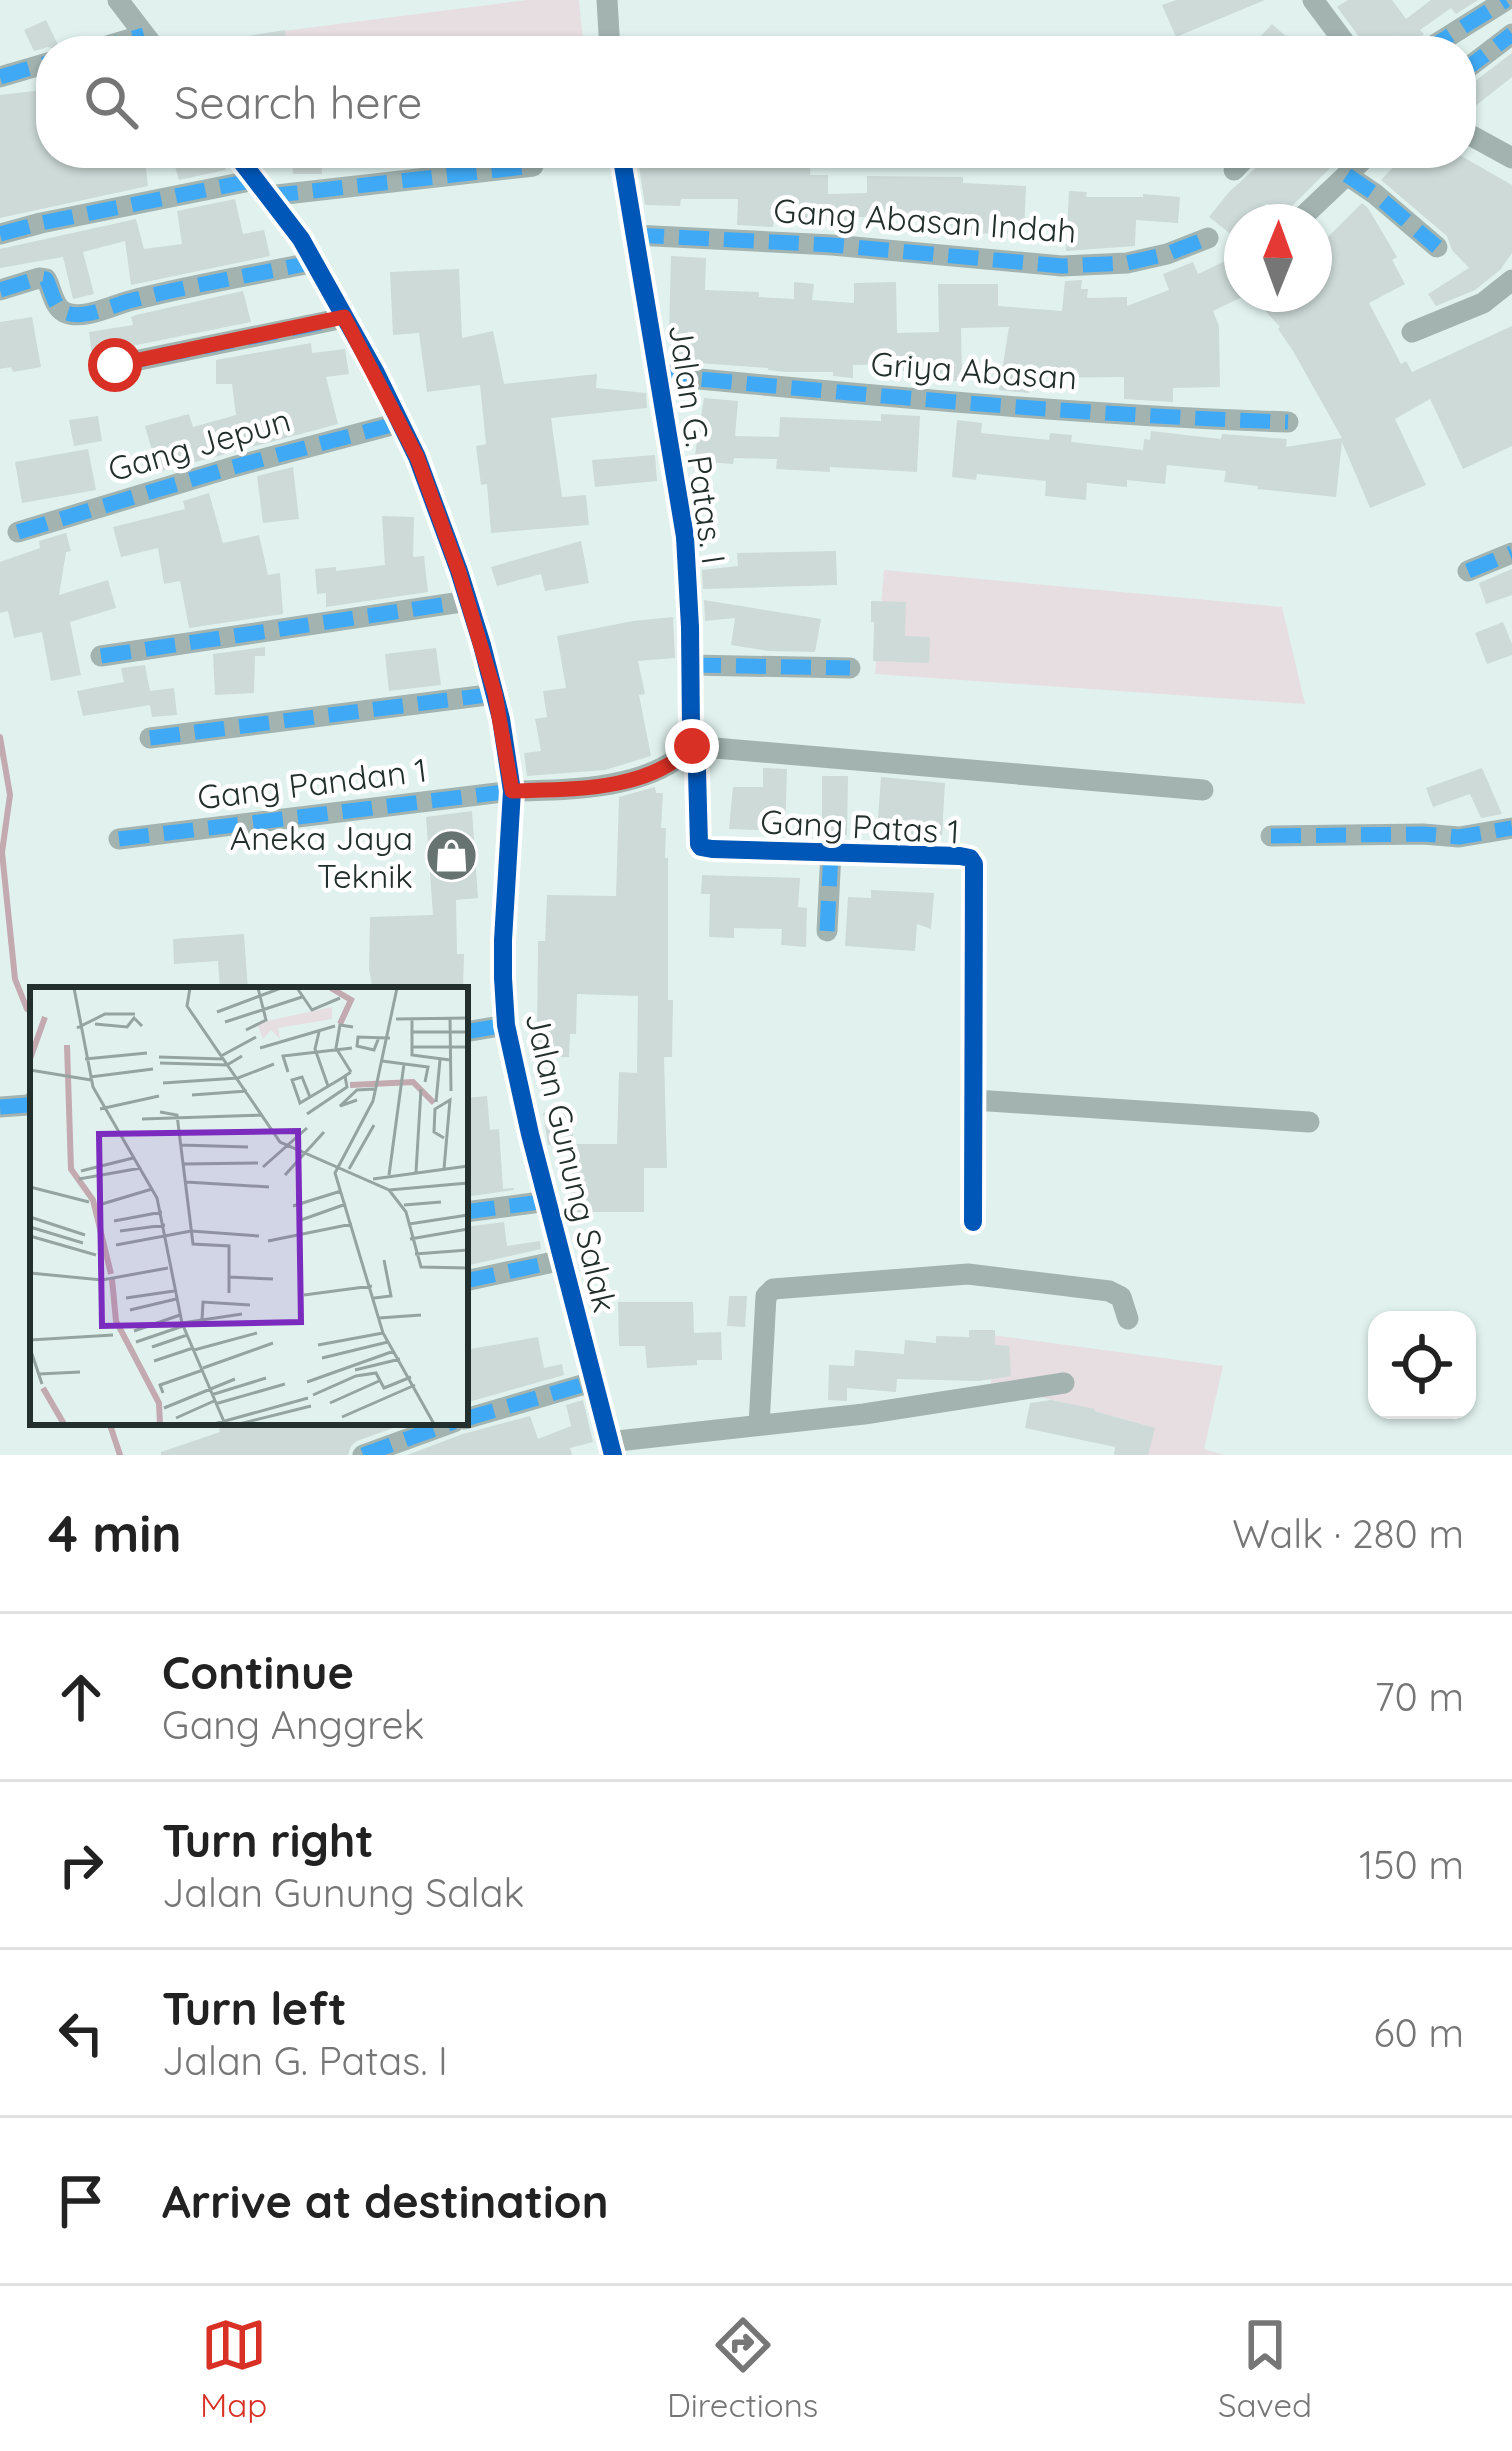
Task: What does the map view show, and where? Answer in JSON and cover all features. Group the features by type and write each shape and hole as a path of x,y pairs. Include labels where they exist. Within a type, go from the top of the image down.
{"street":[{"path":"118,0 146,36"},
{"path":"607,0 609,36"},
{"path":"1313,0 1340,36"},
{"path":"1449,36 1506,0"},
{"path":"1476,62 1512,34"},
{"path":"0,77 36,66"},
{"path":"1476,138 1512,158"},
{"name":"Jalan Gunung Salak","path":"247,168 315,262 424,475 495,694 512,791 503,940 506,1025 611,1448"},
{"path":"0,235 262,188 508,168"},
{"name":"Jalan G. Patas. I","path":"623,168 685,537 692,746"},
{"path":"1316,204 1354,168"},
{"path":"1347,175 1437,247"},
{"name":"Gang Abasan Indah","path":"634,235 832,244 1062,266 1127,263 1208,238"},
{"path":"0,290 46,279 57,305 74,314 315,262"},
{"path":"1412,332 1483,303 1512,280"},
{"path":"115,365 344,317"},
{"name":"Griya Abasan","path":"657,375 929,401 1288,422"},
{"name":"Gang Jepun","path":"18,532 232,466 399,423"},
{"path":"1468,572 1512,553"},
{"path":"101,656 468,601"},
{"path":"691,665 850,668"},
{"path":"150,738 495,694"},
{"path":"512,791 576,789 628,780 673,763 692,746 1203,790"},
{"name":"Gang Patas 1","path":"692,746 701,847 960,856 974,864 973,1222"},
{"name":"Gang Pandan 1","path":"119,839 512,791"},
{"path":"1271,836 1424,834 1459,838 1512,828"},
{"path":"827,931 831,852"},
{"path":"468,1031 506,1025"},
{"path":"974,1100 1309,1123"},
{"path":"0,1107 30,1104"},
{"path":"468,1212 548,1201"},
{"path":"468,1280 563,1260"},
{"path":"759,1425 766,1296 773,1289 980,1274 1109,1291 1121,1297 1128,1319"},
{"path":"468,1417 592,1382"},
{"path":"611,1448 1064,1383"},
{"path":"363,1455 446,1425"}],"shaded area":[{"path":"527,0 579,0 583,36 283,36 283,31"},
{"path":"884,570 1282,607 1305,704 875,674"},
{"path":"991,1335 1223,1366 1204,1449 1224,1455 1121,1455 1131,1421 991,1384"}],"building":[{"path":"1176,0 1265,0 1178,36 1162,5"},
{"path":"1348,0 1392,0 1406,19 1431,0 1478,0 1456,14 1451,8 1420,30 1421,36 1359,36 1337,7"},
{"path":"46,20 54,36 36,36 34,51 24,30"},
{"path":"1272,24 1286,36 1261,36"},
{"path":"285,30 286,36 248,36"},
{"path":"1512,53 1512,77 1476,105 1476,80"},
{"path":"36,91 36,168 146,168 148,186 0,218 0,95"},
{"path":"1476,164 1512,185 1512,253 1475,290 1436,306 1428,294 1469,268 1452,250 1447,236 1381,180 1393,168"},
{"path":"175,168 226,170 179,180"},
{"path":"292,168 322,168 322,174 293,174"},
{"path":"639,168 810,168 810,175 828,175 828,194 867,193 867,176 963,177 963,183 1026,186 1024,234 963,233 964,225 930,226 930,220 901,217 856,217 856,227 831,227 831,220 774,220 773,227 737,225 738,199 681,199 680,206 645,205"},
{"path":"1255,168 1330,168 1294,204 1224,204 1224,229 1209,217"},
{"path":"1069,191 1087,192 1086,197 1180,197 1178,223 1136,220 1135,246 1066,251"},
{"path":"235,199 243,234 264,230 270,256 131,285 125,241 83,252 94,294 73,299 63,257 0,268 0,249 136,219 144,249 182,244 177,211"},
{"path":"1362,203 1397,257 1392,260 1405,284 1369,303 1401,364 1406,361 1412,372 1512,326 1512,446 1463,469 1430,399 1395,419 1426,485 1370,508 1342,442 1336,497 1257,489 1224,482 1226,471 1167,465 1165,484 1087,483 1086,500 1045,496 1046,481 977,474 976,480 952,477 957,420 982,423 981,433 1049,440 1050,433 1072,435 1071,442 1143,450 1151,431 1221,439 1222,434 1287,439 1286,447 1342,438 1280,327 1266,312 1332,312 1332,233"},
{"path":"671,256 706,258 705,290 759,292 759,297 794,299 794,282 814,284 812,300 854,303 854,283 896,282 897,333 939,332 938,284 998,284 998,306 1062,311 1065,281 1082,280 1087,298 1127,297 1127,306 1169,290 1163,274 1193,262 1198,274 1224,262 1224,306 1213,311 1219,326 1220,387 1173,388 1173,402 1124,399 1124,377 1031,378 1029,393 999,390 1009,327 961,328 962,381 938,381 938,371 899,371 899,364 853,365 853,378 833,376 833,372 671,361"},
{"path":"459,269 462,338 493,331 504,384 597,374 596,388 646,393 647,408 551,418 562,497 586,495 589,525 491,533 487,484 481,485 476,446 486,444 480,385 427,392 419,333 393,335 390,272"},
{"path":"243,291 251,322 92,354 89,332 133,325 131,317 136,315"},
{"path":"32,317 41,367 13,372 11,367 0,369 0,322"},
{"path":"311,343 312,353 345,349 349,374 326,377 338,424 158,472 145,426 189,414 193,427 236,415 232,384 216,384 216,360"},
{"path":"704,398 738,401 735,436 779,437 780,417 881,421 881,414 920,416 917,472 776,469 777,459 734,458 733,464 694,461"},
{"path":"98,416 102,441 74,446 69,420"},
{"path":"88,449 96,490 22,503 15,462"},
{"path":"655,455 657,481 595,487 592,460"},
{"path":"293,467 299,519 263,523 257,476"},
{"path":"209,493 223,543 259,535 268,575 280,573 283,614 189,628 180,581 164,584 158,548 121,557 113,527 185,509 183,501"},
{"path":"382,516 414,517 413,557 424,556 428,592 326,607 326,593 317,594 315,569 385,565"},
{"path":"66,533 71,551 66,552 59,595 108,580 116,608 70,622 81,675 51,681 42,632 14,638 8,611 0,613 0,562"},
{"path":"581,541 589,583 545,591 541,574 497,586 491,567"},
{"path":"836,551 837,585 703,589 702,570 738,566 737,553"},
{"path":"1512,569 1512,595 1486,604 1479,583"},
{"path":"704,600 821,619 815,652 731,645 735,618 705,621"},
{"path":"871,601 906,602 905,636 930,637 929,663 873,661"},
{"path":"673,617 675,658 638,661 645,694 639,695 651,756 605,770 527,776 524,753 541,751 535,719 547,717 543,691 566,688 557,636"},
{"path":"1503,622 1512,655 1487,664 1475,633"},
{"path":"265,647 265,656 255,656 254,693 215,695 213,654"},
{"path":"436,648 441,685 389,691 385,654"},
{"path":"145,665 150,691 174,688 177,715 152,717 150,705 83,716 77,691 124,682 121,668"},
{"path":"763,768 787,769 785,831 729,829 733,787 763,787"},
{"path":"1482,768 1502,814 1481,818 1470,794 1433,807 1426,788"},
{"path":"822,776 848,776 847,835 822,835"},
{"path":"881,777 945,783 942,835 910,834 911,821 878,818"},
{"path":"655,787 656,793 663,793 661,828 666,828 668,1000 673,1000 672,1057 664,1057 667,1168 644,1168 644,1212 571,1212 571,1144 617,1144 619,1072 637,1073 638,996 577,994 576,1034 570,1034 569,1057 532,1057 532,1039 537,1039 538,941 545,941 547,895 616,896 619,797"},
{"path":"472,811 478,898 456,900 463,987 372,987 370,917 433,915 426,817"},
{"path":"702,875 800,878 798,907 807,908 806,947 781,945 782,929 734,928 734,938 709,937 710,894 701,894"},
{"path":"871,890 934,893 931,929 917,924 915,951 845,946 848,897 871,898"},
{"path":"244,934 248,987 220,987 218,961 174,964 173,939"},
{"path":"487,1096 490,1130 499,1129 503,1189 514,1190 468,1197 468,1098"},
{"path":"570,1109 574,1142 548,1145 543,1113"},
{"path":"504,1222 507,1246 540,1241 541,1249 468,1265 468,1227"},
{"path":"729,1296 747,1296 745,1327 727,1326"},
{"path":"618,1302 693,1302 694,1333 721,1332 722,1360 647,1368 645,1346 619,1346"},
{"path":"969,1330 995,1330 995,1345 1009,1346 1011,1376 979,1381 897,1379 896,1392 847,1388 847,1401 828,1400 829,1365 854,1366 855,1350 904,1354 905,1340 936,1343 936,1336 969,1337"},
{"path":"538,1337 544,1368 562,1364 564,1375 468,1402 468,1349"},
{"path":"583,1400 593,1442 570,1448 572,1455 407,1455 530,1416 538,1439 571,1426 566,1405"},
{"path":"1051,1400 1155,1428 1148,1455 1114,1455 1115,1447 1025,1428 1030,1403"},
{"path":"229,1425 402,1425 357,1441 348,1455 161,1455"}],"waterway":[{"path":"0,737 10,795 2,852 15,979 30,1010"},
{"path":"110,1425 120,1455"}],"marked path":[{"path":"1449,36 1506,0"},
{"path":"1476,62 1512,34"},
{"path":"0,77 36,66"},
{"path":"268,196 515,168"},
{"path":"1347,175 1437,247"},
{"path":"0,234 255,180"},
{"path":"634,235 832,245 1062,266 1127,263 1208,238"},
{"path":"0,290 46,279 60,309 79,315 315,262"},
{"path":"115,365 344,318"},
{"path":"657,375 1051,409 1288,422"},
{"path":"18,532 399,423"},
{"path":"1468,571 1512,553"},
{"path":"101,656 468,601"},
{"path":"691,665 850,668"},
{"path":"150,738 495,694"},
{"path":"119,839 512,791"},
{"path":"1271,836 1459,837 1512,828"},
{"path":"827,931 831,852"},
{"path":"468,1031 506,1025"},
{"path":"0,1107 30,1104"},
{"path":"468,1212 548,1201"},
{"path":"468,1280 563,1260"},
{"path":"468,1418 592,1382"},
{"path":"363,1455 446,1425"}],"cycle path":[{"path":"247,168 301,239 376,373 417,457 482,645 501,719 512,791 503,940 506,1025 613,1455"},
{"path":"624,168 685,537 699,844 712,849 970,858 974,864 973,1222"}],"place":[{"name":"Aneka Jaya Teknik","path":"452,856"}],"route":[{"path":"115,365 344,317 417,457 459,572 495,694 512,791 576,789 628,780 673,763 692,746"}]}
